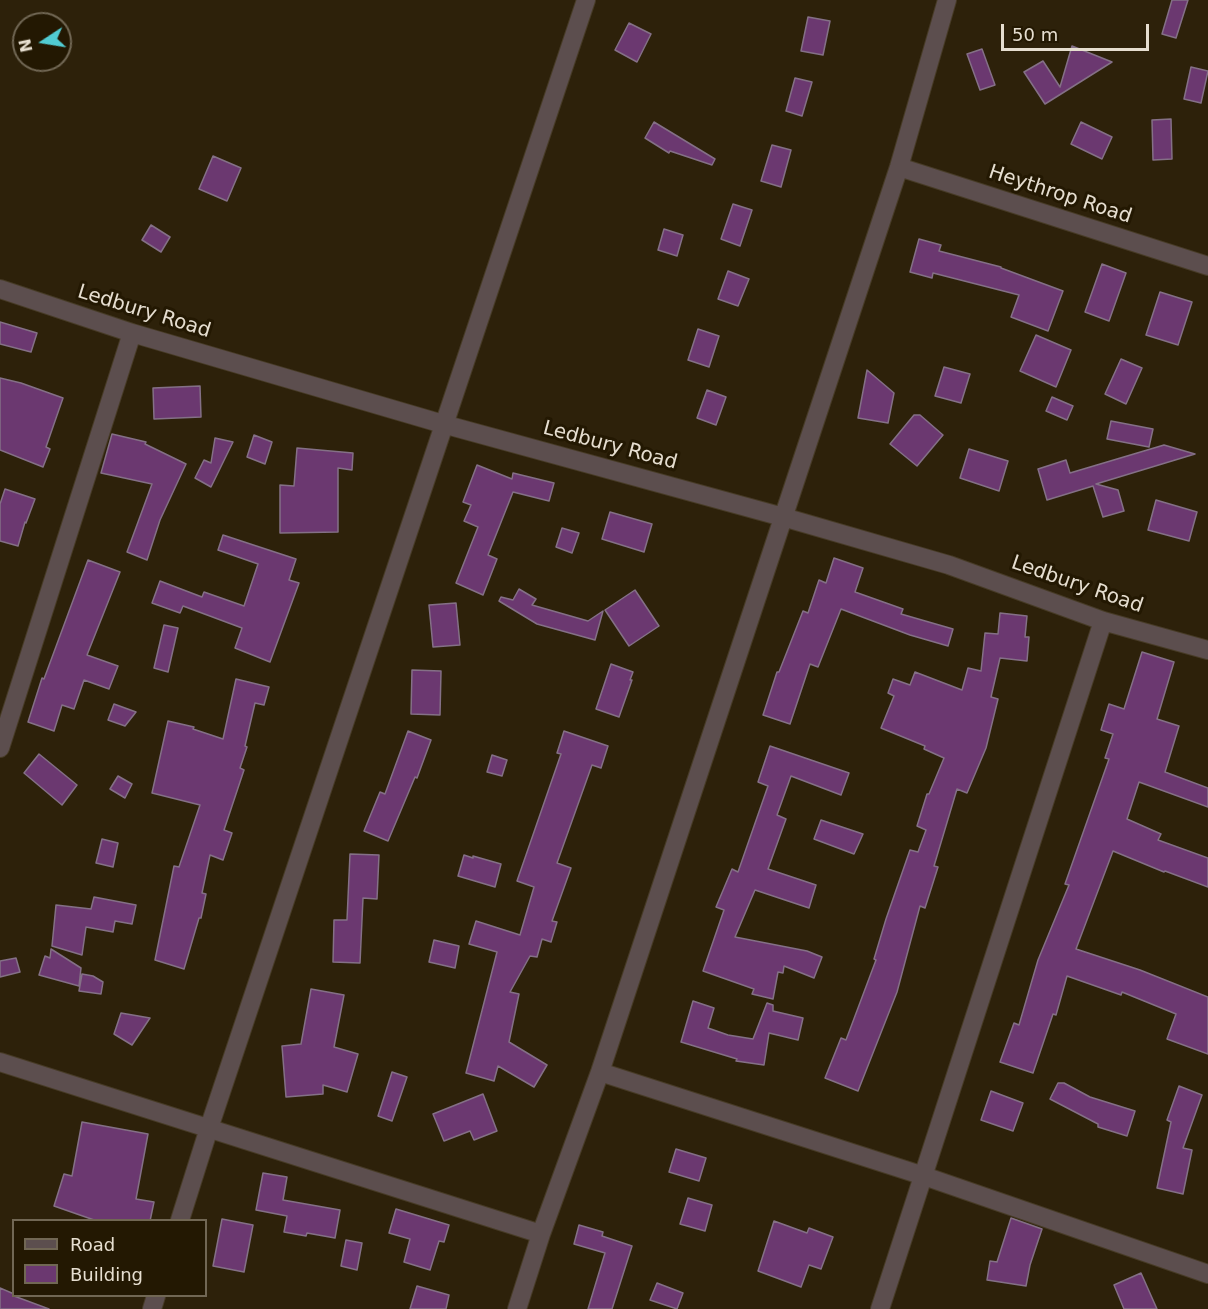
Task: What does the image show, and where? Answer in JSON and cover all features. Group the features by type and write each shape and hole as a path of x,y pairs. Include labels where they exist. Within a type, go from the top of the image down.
{"street":[{"path":"181,1219 443,424 586,0"},
{"path":"517,1309 541,1234 600,1072 899,167 947,0"},
{"name":"Heythrop Road","path":"899,167 1208,267"},
{"name":"Ledbury Road","path":"0,289 132,333 443,424 949,565 1103,621 1208,650"},
{"path":"0,748 132,333"},
{"path":"880,1309 1103,621"},
{"path":"0,1062 541,1234"},
{"path":"600,1072 924,1176 1208,1274"}],"building":[{"path":"1172,0 1188,0 1176,38 1162,34"},
{"path":"808,17 830,21 823,55 801,51"},
{"path":"629,23 651,34 637,62 615,50"},
{"path":"1072,46 1112,62 1045,104 1024,72 1043,61 1060,87"},
{"path":"982,49 995,85 980,90 967,54"},
{"path":"1191,67 1208,71 1201,103 1184,99"},
{"path":"795,78 812,82 802,116 786,111"},
{"path":"1171,119 1172,159 1153,160 1152,120"},
{"path":"654,122 715,159 712,165 670,151 669,153 645,138"},
{"path":"1081,122 1112,137 1102,159 1071,144"},
{"path":"772,145 791,150 781,187 761,181"},
{"path":"213,156 241,168 227,201 199,189"},
{"path":"733,204 752,210 740,246 721,239"},
{"path":"151,225 170,237 161,252 142,240"},
{"path":"664,229 683,235 677,256 658,250"},
{"path":"919,239 941,245 939,251 1001,267 1063,291 1048,331 1011,317 1019,295 933,273 932,278 910,272"},
{"path":"1102,264 1126,273 1109,321 1085,312"},
{"path":"728,271 749,279 738,306 718,299"},
{"path":"1160,292 1192,302 1178,345 1146,335"},
{"path":"0,322 37,333 31,352 0,344"},
{"path":"698,329 719,336 709,367 688,360"},
{"path":"1036,335 1071,350 1056,387 1020,371"},
{"path":"1121,359 1142,368 1126,404 1105,394"},
{"path":"944,367 970,374 961,403 935,396"},
{"path":"867,370 894,393 888,423 858,418"},
{"path":"0,378 63,398 46,447 50,449 43,467 0,450"},
{"path":"200,386 201,417 154,419 153,388"},
{"path":"707,390 726,397 716,425 697,418"},
{"path":"1052,397 1073,406 1067,420 1046,411"},
{"path":"914,415 920,415 943,435 917,466 890,444"},
{"path":"1111,421 1153,429 1149,447 1107,439"},
{"path":"112,434 146,442 145,444 186,464 160,520 147,560 127,552 152,484 101,473"},
{"path":"254,435 272,442 265,464 247,457"},
{"path":"215,438 233,442 211,487 195,478 204,460 211,463"},
{"path":"1164,445 1195,454 1096,484 1118,490 1124,511 1103,517 1093,486 1047,500 1038,469 1066,460 1070,473"},
{"path":"297,448 353,453 352,470 338,468 338,532 280,533 280,485 294,486"},
{"path":"969,449 1008,461 999,491 960,478"},
{"path":"477,465 512,479 513,473 554,483 549,501 513,492 488,555 497,559 483,595 456,583 478,527 464,521 471,505 463,502"},
{"path":"5,489 35,499 18,546 0,541 0,504"},
{"path":"1156,500 1197,512 1189,541 1148,530"},
{"path":"610,512 652,524 644,552 602,539"},
{"path":"562,528 579,533 572,553 556,547"},
{"path":"223,535 296,559 289,580 299,583 270,662 235,648 242,628 183,606 180,613 152,603 160,581 202,597 204,592 244,606 258,564 218,550"},
{"path":"834,558 863,568 855,592 903,609 901,614 953,629 948,646 910,635 841,609 818,667 810,664 790,724 763,715 777,672 779,672 803,611 808,613 819,580 826,583"},
{"path":"88,560 120,572 87,655 118,666 109,689 84,680 74,709 62,705 54,731 28,722 42,678 44,679"},
{"path":"519,589 536,599 532,605 588,621 603,611 595,640 537,624 499,601 501,597 513,600"},
{"path":"635,590 659,626 629,646 605,610"},
{"path":"456,603 460,645 433,647 429,605"},
{"path":"1000,613 1027,616 1025,637 1029,637 1027,661 1000,658 991,697 998,699 986,748 967,793 957,789 934,866 938,867 925,908 920,906 897,992 858,1091 825,1078 841,1038 846,1040 876,960 874,959 886,919 910,850 918,852 926,830 917,826 927,794 929,794 944,758 924,749 925,746 881,728 894,696 888,693 893,679 910,685 915,672 962,690 968,668 981,671 985,633 998,634"},
{"path":"164,625 178,628 168,672 154,668"},
{"path":"1142,652 1174,662 1157,719 1179,726 1165,772 1208,788 1208,807 1139,782 1127,819 1161,834 1158,840 1208,858 1208,887 1113,851 1076,949 1140,970 1208,997 1208,1054 1167,1039 1176,1014 1122,992 1121,995 1067,976 1056,1015 1053,1014 1033,1073 1000,1062 1014,1023 1019,1025 1038,960 1069,885 1065,884 1109,759 1105,758 1113,734 1101,730 1109,704 1124,709"},
{"path":"611,664 633,672 619,717 596,709"},
{"path":"412,670 441,671 440,715 411,714"},
{"path":"236,679 269,687 264,705 255,703 245,746 247,747 240,768 244,770 224,830 232,833 223,860 210,855 202,893 206,894 201,918 199,918 184,969 155,960 174,866 179,867 200,805 152,793 168,721 194,727 193,729 223,739"},
{"path":"114,704 136,712 125,726 108,720"},
{"path":"408,731 431,740 417,778 415,777 388,841 364,831 380,792 385,794"},
{"path":"564,731 608,746 601,768 592,765 557,863 571,868 552,921 557,922 551,942 542,939 537,957 530,956 510,992 519,994 509,1042 547,1065 534,1087 498,1066 494,1081 466,1073 497,952 469,944 476,921 520,935 534,887 517,881 561,754 557,753"},
{"path":"770,746 849,773 841,795 791,776 777,815 786,819 768,869 816,885 809,908 755,890 735,937 807,951 822,957 814,978 784,966 783,973 778,972 773,999 752,994 754,989 703,971 724,910 716,907 732,869 738,872 768,786 758,782"},
{"path":"39,754 77,785 62,805 24,773"},
{"path":"492,755 507,760 502,776 487,772"},
{"path":"118,776 132,784 125,798 110,789"},
{"path":"821,820 863,834 854,854 814,839"},
{"path":"102,839 118,843 113,867 96,863"},
{"path":"350,854 379,855 377,899 363,898 360,963 333,962 334,920 347,920"},
{"path":"464,855 501,864 495,887 458,876"},
{"path":"94,897 136,905 132,924 115,921 113,932 86,927 82,955 52,946 56,905 91,909"},
{"path":"434,940 459,946 455,968 429,962"},
{"path":"51,949 81,968 79,986 39,975 45,956 50,958"},
{"path":"16,958 20,972 0,977 0,961"},
{"path":"82,974 93,976 103,982 101,994 79,991"},
{"path":"311,989 344,995 334,1047 358,1054 347,1092 323,1085 323,1094 286,1097 282,1046 301,1044"},
{"path":"693,1001 714,1008 708,1028 728,1035 753,1039 767,1003 773,1005 773,1011 803,1018 798,1040 769,1033 764,1065 736,1061 737,1059 681,1042"},
{"path":"121,1013 150,1018 132,1045 114,1034"},
{"path":"392,1072 407,1077 392,1121 378,1116"},
{"path":"1058,1083 1064,1083 1090,1097 1135,1111 1127,1136 1098,1127 1098,1124 1050,1099"},
{"path":"1179,1086 1202,1095 1183,1148 1192,1150 1183,1194 1157,1188 1171,1122 1167,1120"},
{"path":"991,1091 1023,1103 1013,1131 981,1120"},
{"path":"483,1094 497,1131 474,1140 470,1131 444,1141 433,1114"},
{"path":"82,1122 148,1134 136,1199 154,1202 150,1219 91,1219 54,1206 64,1174 72,1176"},
{"path":"676,1149 706,1158 699,1181 669,1172"},
{"path":"263,1173 287,1177 283,1200 340,1210 335,1238 284,1232 287,1216 256,1210"},
{"path":"688,1198 712,1205 705,1231 680,1224"},
{"path":"396,1209 449,1225 444,1242 439,1241 430,1270 404,1262 410,1239 389,1233"},
{"path":"1011,1218 1042,1229 1030,1265 1026,1286 987,1280 990,1261 997,1262"},
{"path":"222,1219 253,1225 244,1272 213,1266"},
{"path":"774,1221 807,1233 809,1228 833,1237 821,1269 809,1265 801,1287 758,1271"},
{"path":"579,1225 603,1232 602,1236 632,1246 612,1309 588,1309 605,1253 574,1244"},
{"path":"346,1240 362,1243 357,1270 341,1266"},
{"path":"1141,1273 1157,1309 1124,1309 1114,1285"},
{"path":"657,1283 683,1293 677,1309 650,1300"},
{"path":"417,1286 449,1295 446,1309 410,1309"},
{"path":"0,1288 12,1293 12,1297 49,1309 0,1309"}]}
